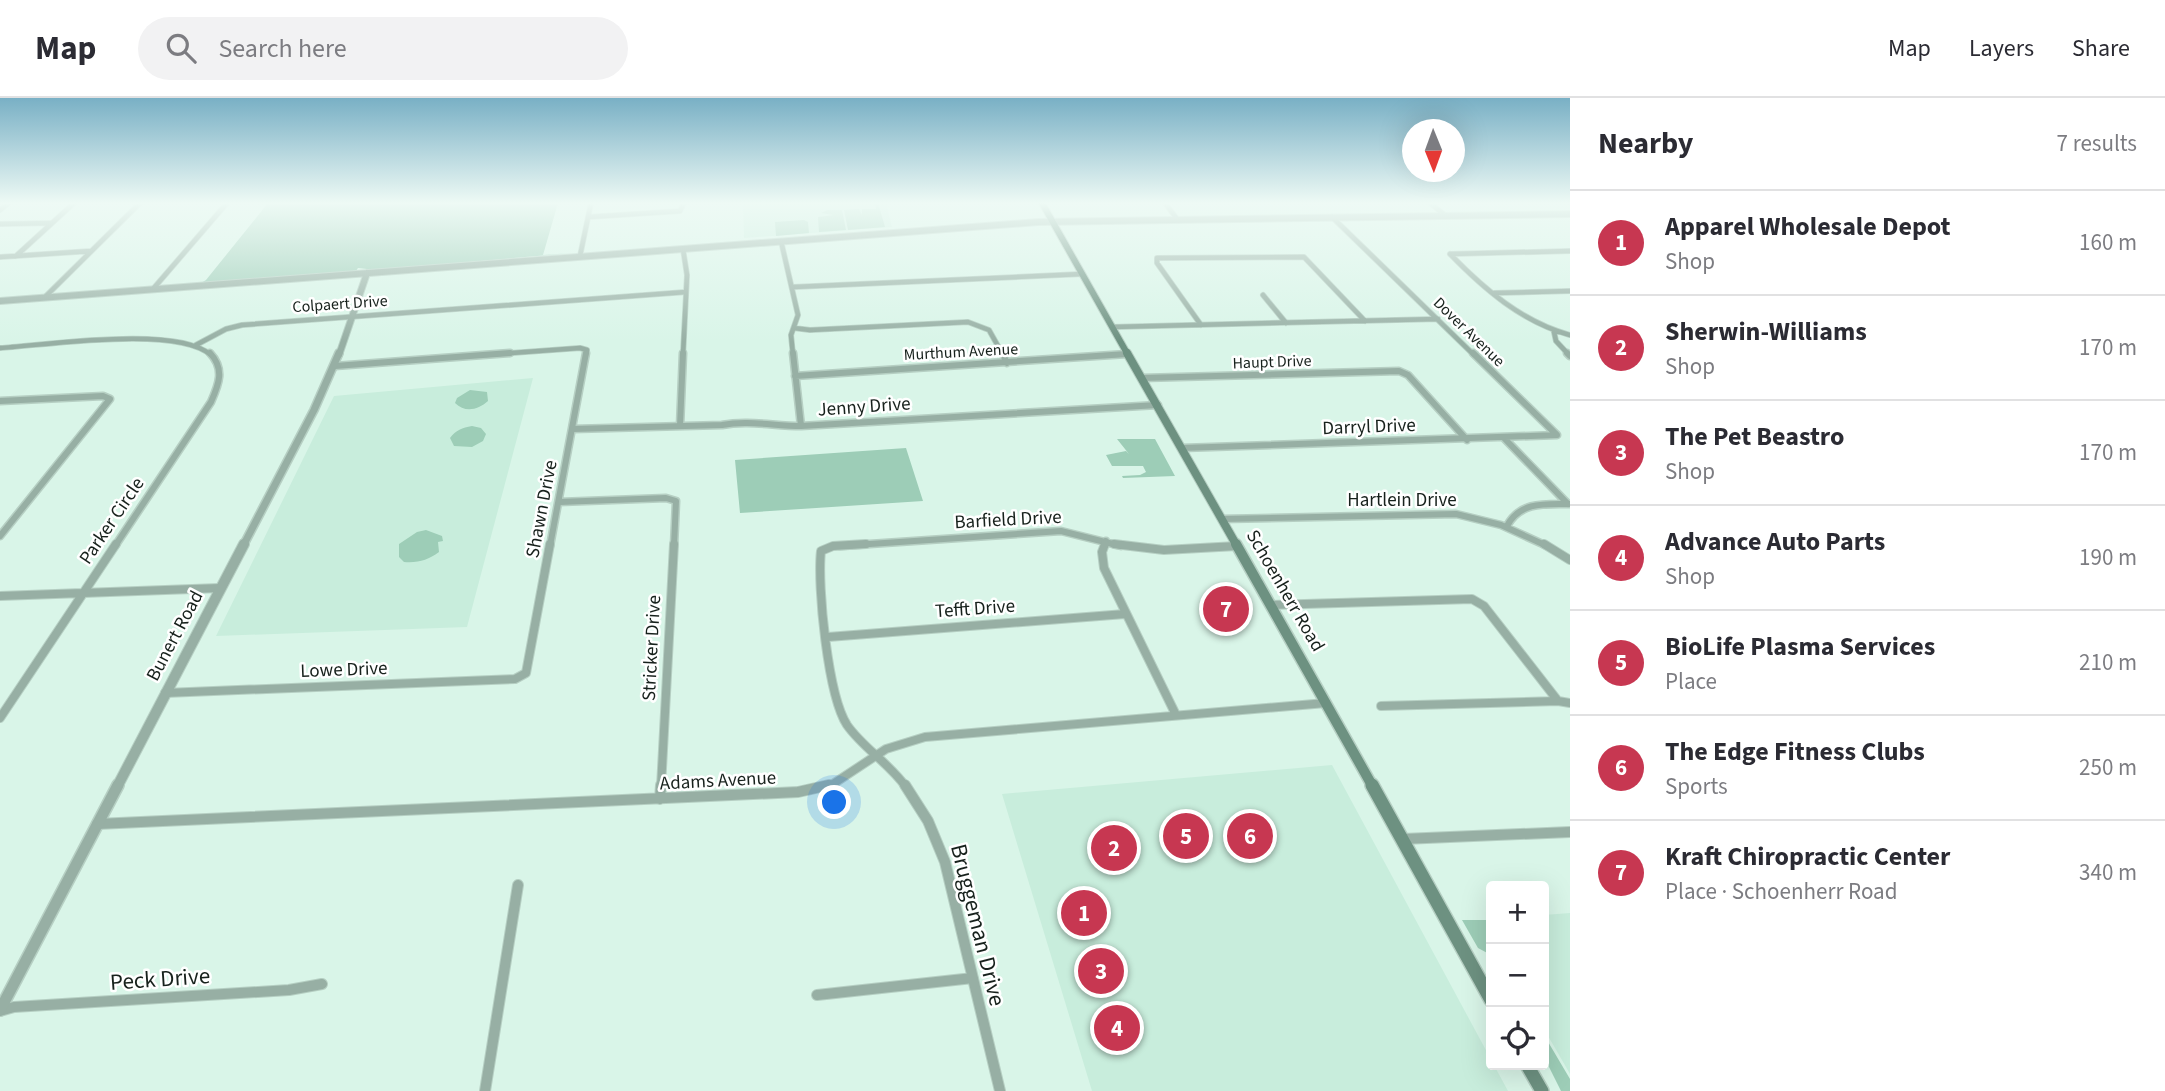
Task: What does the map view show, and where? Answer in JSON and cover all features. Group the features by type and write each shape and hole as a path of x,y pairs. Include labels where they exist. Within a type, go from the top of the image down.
{"main road":[{"name":"Schoenherr Road","path":"1068,249 1271,605 1486,991"},
{"path":"1530,1070 1542,1091"}],"street":[{"path":"16,256 23,249"},
{"path":"153,289 187,249"},
{"path":"580,256 581,249"},
{"path":"0,301 678,249"},
{"path":"680,426 687,275 683,249"},
{"path":"783,249 798,316 791,335 802,426"},
{"name":"Dover Avenue","path":"1366,249 1557,435"},
{"path":"0,257 92,251"},
{"path":"45,297 92,251"},
{"path":"1570,251 1450,254 1525,318 1554,332 1570,335"},
{"path":"1201,325 1157,263 1157,258 1304,257 1365,321"},
{"name":"Bunert Road","path":"0,1010 335,366 367,273"},
{"path":"793,288 1082,274"},
{"path":"1494,292 1570,291"},
{"name":"Colpaert Drive","path":"196,345 233,326 686,292"},
{"path":"1263,295 1286,323"},
{"path":"1112,327 1438,319"},
{"path":"794,328 810,330 974,323 985,327 992,334 1007,363"},
{"path":"1554,332 1556,341 1570,356"},
{"path":"0,348 151,338 196,345"},
{"name":"Parker Circle","path":"0,718 220,387 222,376 217,360 196,345"},
{"name":"Shawn Drive","path":"335,366 585,349 587,351 527,670 523,676"},
{"name":"Murthum Avenue","path":"795,376 1127,354"},
{"name":"Haupt Drive","path":"1142,378 1403,372 1467,439"},
{"path":"0,401 109,397 0,536"},
{"name":"Jenny Drive","path":"573,429 741,421 771,426 802,426 1158,405"},
{"name":"Darryl Drive","path":"1182,448 1557,435"},
{"path":"1504,438 1569,504"},
{"name":"Stricker Drive","path":"559,502 674,499 676,504 660,799"},
{"path":"1507,526 1511,517 1524,507 1569,504"},
{"name":"Hartlein Drive","path":"1222,519 1442,513 1475,517 1507,526 1543,542 1570,560"},
{"name":"Barfield Drive","path":"821,551 833,546 1060,531 1089,535 1154,551 1237,546"},
{"path":"1106,541 1102,561 1125,614 1176,715"},
{"name":"Bruggeman Drive","path":"821,551 837,703 847,725 878,755 912,795 937,839 945,862 1000,1091"},
{"path":"0,596 220,588"},
{"path":"1271,605 1476,600 1484,606 1558,701"},
{"name":"Tefft Drive","path":"828,637 1125,614"},
{"name":"Lowe Drive","path":"165,693 515,679 523,676"},
{"path":"1381,706 1558,701 1570,703"},
{"name":"Adams Avenue","path":"96,824 814,790 833,784 895,745 925,737 1326,703"},
{"path":"1401,839 1570,832"},
{"path":"485,1091 518,885"},
{"path":"817,995 973,978"},
{"name":"Peck Drive","path":"0,1010 23,1006 289,990 322,984"}],"shaded area":[{"path":"231,249 545,249 543,255 572,253 376,270 358,268 356,271 201,283"},
{"path":"533,378 467,627 216,636 334,396"},
{"path":"470,390 487,392 488,401 472,409 455,403 457,398"},
{"path":"472,426 481,428 486,434 483,441 472,447 454,446 450,438 452,435"},
{"path":"1117,439 1155,439 1175,476 1123,478 1122,476 1146,472 1143,466 1112,466 1106,455 1126,451 1129,454"},
{"path":"906,448 923,501 740,513 735,460"},
{"path":"426,530 442,536 443,541 438,542 439,552 423,560 404,562 399,557 399,544 417,532"},
{"path":"1332,765 1486,1050 1486,1070 1497,1070 1508,1091 1092,1091 1002,794"},
{"path":"1570,913 1570,1074 1549,1038 1549,915"},
{"path":"1462,920 1486,920 1486,952 1478,948"},
{"path":"1549,1043 1570,1079 1570,1091 1561,1091 1549,1067"}],"place":[{"name":"Kraft Chiropractic Center","path":"1226,609"},
{"name":"BioLife Plasma Services","path":"1186,836"},
{"name":"The Edge Fitness Clubs","path":"1250,836"},
{"name":"Sherwin-Williams","path":"1114,848"},
{"name":"Apparel Wholesale Depot","path":"1084,913"},
{"name":"The Pet Beastro","path":"1101,971"},
{"name":"Advance Auto Parts","path":"1117,1028"}]}
